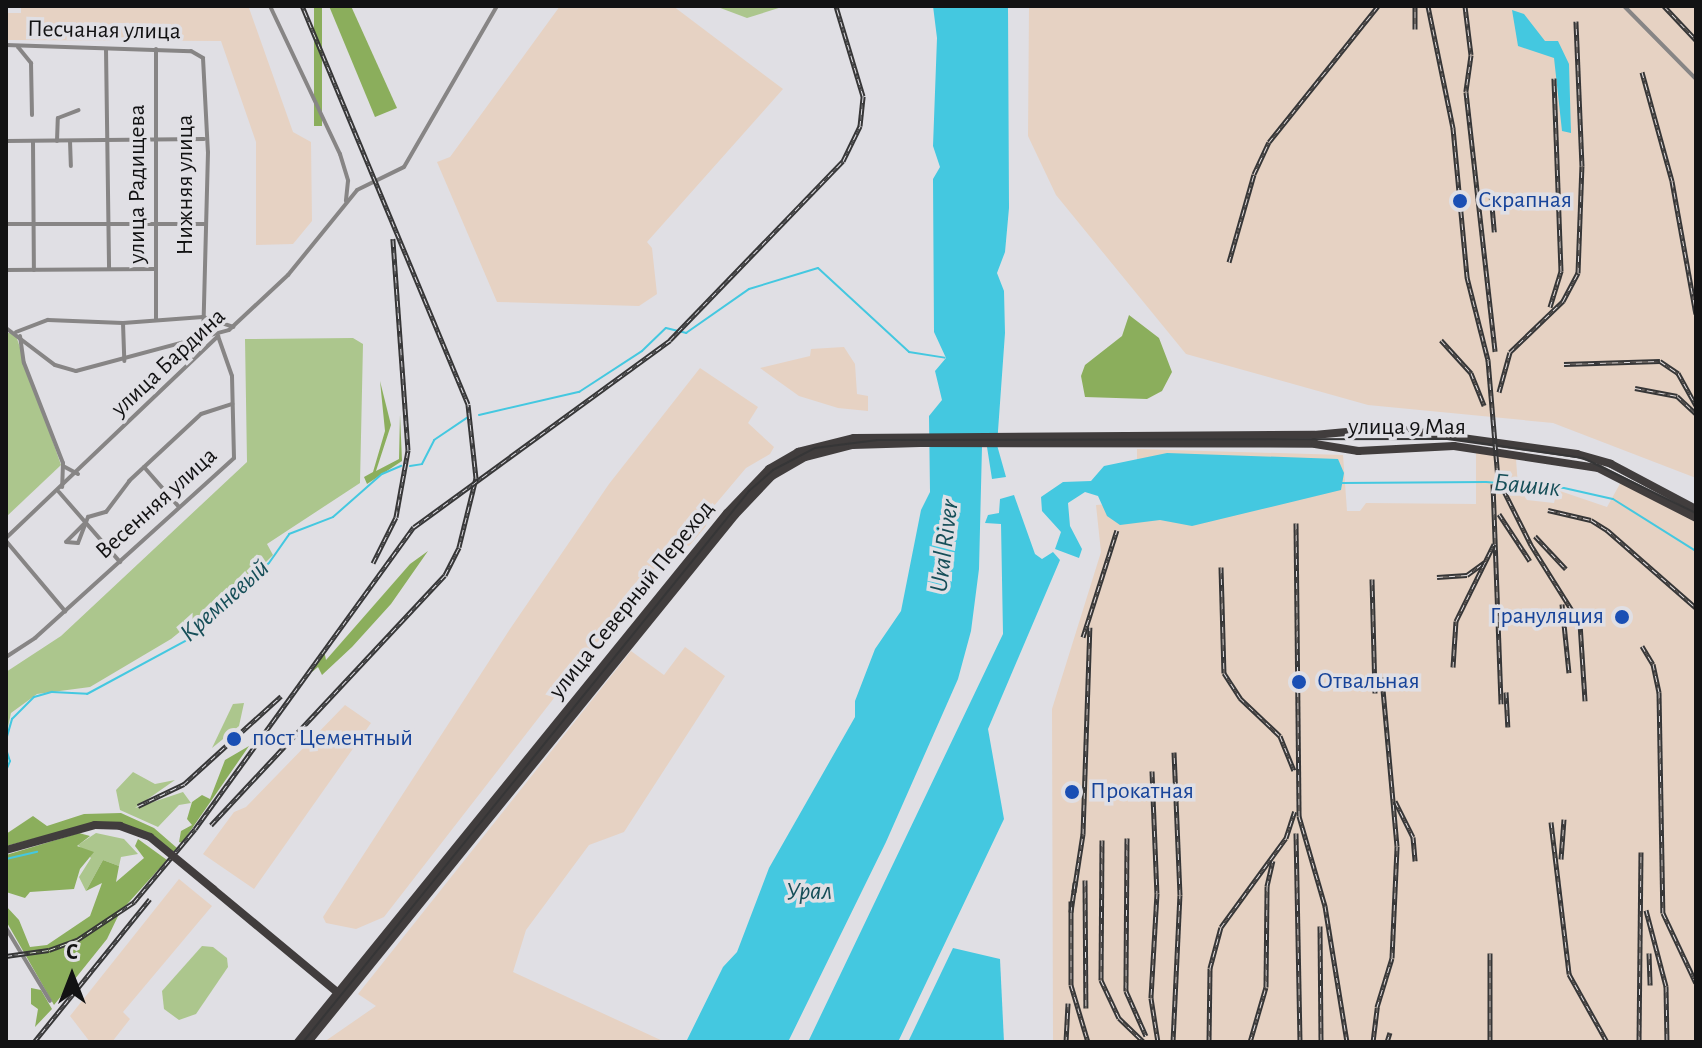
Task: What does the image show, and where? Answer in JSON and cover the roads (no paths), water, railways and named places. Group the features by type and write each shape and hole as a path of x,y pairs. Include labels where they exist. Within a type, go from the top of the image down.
{"main road":[{"name":"улица 9 Мая","path":"1061,440 1420,431 1577,454 1611,464 1696,518"},
{"name":"улица Северный Переход","path":"341,995 757,479 789,456 826,442 1061,440"},
{"name":"улица 9 Мая","path":"1061,440 1315,444 1358,451 1465,447 1575,462 1696,509"},
{"path":"6,850 95,825 120,826 150,837 341,995"},
{"path":"298,1042 341,995"},
{"path":"308,1042 341,995"}],"street":[{"path":"270,6 346,170 345,204"},
{"name":"улица Бардина","path":"6,540 218,336 233,327 288,275 357,190 404,167 497,6"},
{"path":"1624,6 1696,79"},
{"name":"Песчаная улица","path":"6,45 156,49 200,54"},
{"path":"18,47 31,63 32,115"},
{"path":"106,49 109,269"},
{"name":"улица Радищева","path":"156,49 156,319"},
{"name":"Нижняя улица","path":"200,54 204,139 203,340"},
{"path":"57,141 58,118 79,110"},
{"path":"6,141 204,139"},
{"path":"33,141 34,270"},
{"path":"70,141 71,166"},
{"path":"6,224 204,224"},
{"path":"6,270 156,269"},
{"path":"18,333 48,320 123,323 203,317 233,327"},
{"path":"123,323 124,362"},
{"path":"6,328 18,333 65,370 124,362 218,336"},
{"path":"18,333 24,363 63,465 61,490 78,512 84,524 87,530 74,546 66,542 80,529 84,524 88,517"},
{"name":"Весенняя улица","path":"6,657 65,611 234,458 230,362 218,336"},
{"path":"78,512 88,517 106,512 144,467 201,414 232,404"},
{"path":"63,465 78,474"},
{"path":"144,467 179,507"},
{"path":"84,524 120,562"},
{"path":"6,540 65,611"},
{"path":"6,928 50,1001"}],"water":[{"name":"Урал","path":"933,6 1008,6 1009,208 1005,252 997,273 1004,291 1005,333 997,445 1006,477 992,479 987,447 982,447 979,569 971,631 958,679 886,842 788,1042 686,1042 723,967 737,952 769,868 855,717 855,701 875,649 901,611 921,510 930,492 929,416 942,400 935,371 946,358 934,332 933,179 940,167 933,146 937,38"},
{"path":"1512,10 1524,14 1545,41 1558,41 1569,64 1571,133 1562,131 1554,58 1518,46"},
{"path":"1167,453 1338,459 1344,473 1341,490 1192,526 1160,520 1120,525 1107,516 1098,496 1085,492 1068,503 1070,526 1082,549 1079,558 1055,549 1061,532 1042,511 1041,497 1063,482 1091,481 1104,466"},
{"path":"1014,495 1035,554 1042,559 1053,552 1060,560 988,729 1004,819 898,1042 808,1042 1003,634 1001,524 985,523 988,515 999,513 1000,499"},
{"path":"953,948 1000,959 1004,1042 908,1042"}],"waterway":[{"name":"Кремневый","path":"479,415 579,392 642,351 666,328 686,333 749,289 818,268 909,352 945,358"},
{"name":"Кремневый","path":"410,466 422,464 434,440 467,418"},
{"name":"Кремневый","path":"6,740 12,719 34,697 52,692 87,694 187,640 269,563 289,534 333,517 382,474 401,466"},
{"name":"Башик","path":"1342,483 1486,482 1564,488 1613,499 1696,551"},
{"name":"Кремневый","path":"6,749 10,761 6,771"},
{"path":"6,859 37,852"}],"tram line":[{"path":"303,1042 749,491 773,470 815,448 877,440 1453,439 1583,458 1696,513"}],"railway":[{"path":"211,825 445,575 459,547 476,478 468,404 302,6"},
{"path":"6,956 49,950 77,940 134,902 195,829 414,527 670,340 843,161 860,126 863,96 836,6"},
{"path":"1229,262 1254,174 1269,142 1378,6"},
{"path":"1415,6 1415,29"},
{"path":"1428,6 1453,128 1467,277 1488,360 1498,479 1531,545 1580,623 1585,701"},
{"path":"1465,6 1471,55 1466,92 1495,351"},
{"path":"1664,6 1696,40"},
{"path":"1499,392 1510,352 1563,301 1578,273 1582,166 1576,21"},
{"path":"1642,72 1672,181 1696,314"},
{"path":"1550,307 1561,271 1554,78"},
{"path":"1491,194 1494,232"},
{"path":"373,563 396,517 408,450 393,239"},
{"path":"1441,340 1471,373 1484,405"},
{"path":"1564,364 1660,361 1678,373 1696,405"},
{"path":"1635,388 1677,396 1696,414"},
{"path":"1493,484 1501,704"},
{"path":"1548,510 1591,520 1607,530 1696,608"},
{"path":"1499,514 1530,561"},
{"path":"1296,523 1299,816 1325,906 1347,1042"},
{"path":"1083,637 1117,530"},
{"path":"1535,536 1566,569"},
{"path":"1453,667 1456,621 1494,544"},
{"path":"1437,577 1467,575 1485,562"},
{"path":"1221,567 1224,673 1240,698 1280,736 1294,770"},
{"path":"1372,579 1375,693"},
{"path":"1562,604 1569,673"},
{"path":"1074,892 1083,834 1090,627"},
{"path":"1642,646 1653,664 1659,692 1663,913 1696,983"},
{"path":"1373,1042 1377,1007 1392,958 1397,846 1382,677"},
{"path":"1506,692 1508,727"},
{"path":"138,806 184,784 281,696"},
{"path":"1173,1042 1180,895 1174,752"},
{"path":"1152,771 1157,893 1151,998 1158,1042"},
{"path":"1395,801 1413,837 1415,861"},
{"path":"1209,1042 1210,968 1221,927 1286,838 1295,811"},
{"path":"1561,859 1564,819"},
{"path":"1551,822 1569,974 1607,1042"},
{"path":"1296,833 1300,1042"},
{"path":"1127,838 1126,991 1146,1036"},
{"path":"1102,840 1101,980 1119,1018 1144,1042"},
{"path":"1639,1042 1641,852"},
{"path":"1250,1042 1266,987 1267,886 1273,861"},
{"path":"1085,880 1086,1008"},
{"path":"1071,912 1075,882"},
{"path":"34,1042 150,899"},
{"path":"1071,901 1071,985 1088,1042"},
{"path":"1646,910 1666,986 1667,1042"},
{"path":"1320,926 1321,1042"},
{"path":"1490,953 1490,1042"},
{"path":"1649,953 1650,985"},
{"path":"1066,1042 1068,1003"},
{"path":"1387,1042 1390,1032"}],"place":[{"name":"Скрапная","path":"1460,201"},
{"name":"Грануляция","path":"1622,617"},
{"name":"Отвальная","path":"1299,682"},
{"name":"пост Цементный","path":"234,739"},
{"name":"Прокатная","path":"1072,792"}],"water label":[{"name":"Ural River","path":"945,546"}]}
